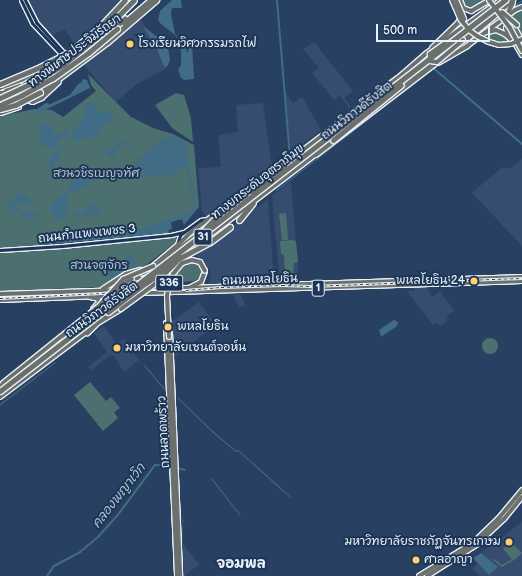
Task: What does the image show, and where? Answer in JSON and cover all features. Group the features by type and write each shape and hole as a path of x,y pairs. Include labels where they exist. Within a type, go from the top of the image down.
{"highway":[{"path":"0,84 33,70 71,51 96,31 125,0"},
{"name":"ทางพิเศษประจิมรัถยา","path":"0,100 64,64 97,37 135,0"},
{"path":"0,100 32,86 66,66 99,41 146,0"},
{"path":"0,105 34,89 68,68 102,42 150,0"},
{"name":"ทางพิเศษประจิมรัถยา","path":"0,109 15,105 40,92 98,49 156,0"},
{"name":"ถนนวิภาวดีรังสิต","path":"84,328 178,246 216,221 503,0"},
{"name":"ทางยกระดับอุตราภิมุข","path":"0,391 164,260 361,112 503,0"},
{"name":"ถนนวิภาวดีรังสิต","path":"0,391 178,260 512,1"},
{"name":"ทางยกระดับอุตราภิมุข","path":"0,391 135,297 406,80 512,1"},
{"path":"0,112 32,101 43,95 98,49"},
{"path":"316,155 406,80"},
{"path":"388,88 392,82"},
{"path":"0,93 13,92 32,101"},
{"path":"372,109 381,106"},
{"path":"203,241 168,267 159,276 154,273 152,269 201,228 212,223 248,192 361,112"},
{"path":"327,133 333,131"},
{"path":"164,260 263,180"},
{"path":"135,297 184,254 210,242 230,227 253,203"},
{"path":"218,230 241,210"},
{"path":"40,361 43,354 98,312 102,311 103,315 101,318 84,328"},
{"path":"40,361 61,352"},
{"name":"ถนนวิภาวดีรังสิต","path":"0,391 11,381 40,361"},
{"path":"11,381 17,372"}],"main road":[{"path":"0,88 30,76 63,54 106,22 130,0"},
{"path":"0,93 34,79 77,51 108,26 135,0"},
{"path":"456,0 459,18 456,25"},
{"path":"456,0 466,10 471,11 479,8 489,1"},
{"path":"427,53 456,25 461,16 456,0"},
{"path":"456,0 464,23 469,30 489,42 499,45 511,44 522,40 511,23 506,28 509,37 522,55"},
{"name":"ถนนวิภาวดีรังสิต","path":"0,391 17,372 98,307 123,279 152,269 164,260 190,233 263,180 286,166 427,53 503,0"},
{"path":"489,1 505,13 511,21 522,27"},
{"path":"489,1 510,28 522,51"},
{"path":"480,37 505,13 512,1"},
{"name":"ถนนวิภาวดีรังสิต","path":"0,391 61,352 84,328 117,312 155,284 178,260 198,247 203,241 435,65 512,1"},
{"path":"505,13 520,7"},
{"path":"505,13 522,45"},
{"path":"479,16 458,34 431,52 429,57 430,60 437,62 489,21"},
{"path":"435,65 492,31 496,30 509,37"},
{"path":"74,46 79,46 77,51"},
{"path":"30,76 34,76 34,79"},
{"path":"111,292 126,280 145,274 152,269 156,280 163,279 170,271 197,250 209,237"},
{"path":"191,254 198,247"},
{"path":"97,291 114,284 122,277 164,260"},
{"name":"336","path":"170,357 167,296 172,276 181,264 189,260 200,262 205,272 200,283 184,288"},
{"path":"167,302 171,295 179,291 171,281 170,271"},
{"path":"122,277 123,280 145,274"},
{"path":"145,274 157,285 169,288"},
{"path":"84,328 122,284 132,279 141,278 154,291"},
{"path":"163,279 164,285 169,288"},
{"name":"ถนนพหลโยธิน","path":"111,292 154,291 160,293 179,291 522,279"},
{"name":"ถนนพหลโยธิน","path":"494,280 522,279"},
{"path":"113,302 111,292 114,284"},
{"name":"ถนนพหลโยธิน","path":"125,302 140,293 169,288 179,291 184,288 327,286"},
{"path":"0,294 97,291 135,297"},
{"path":"160,293 164,296 167,302"},
{"path":"105,297 116,309 118,309 125,302 127,296 122,294"},
{"path":"0,299 45,296 60,299 105,297 118,305 125,302"},
{"path":"46,348 52,341 94,308 99,302 98,298 91,297"},
{"path":"91,297 102,300 110,312 117,312"},
{"path":"46,348 84,328 110,320 135,297"},
{"name":"ถนนลาดพร้าว","path":"167,302 178,576"},
{"name":"ถนนลาดพร้าว","path":"167,302 173,452"},
{"path":"94,308 98,307 102,311"},
{"path":"418,576 473,543 498,518 522,490"},
{"path":"427,576 476,545 504,519 522,497"}],"street":[{"path":"21,0 32,23 63,54"},
{"path":"25,0 36,22 63,54"},
{"name":"ถนนกำแพงเพชร 3","path":"178,246 180,235 202,220 211,218"},
{"name":"ถนนกำแพงเพชร 3","path":"0,250 36,249 175,235 184,232"},
{"path":"175,235 178,246"}],"shaded area":[{"path":"27,0 124,0 74,43 65,30 51,35 33,14"},
{"path":"172,0 181,0 182,8 172,8 171,13 175,34 185,46 192,45 194,79 184,80 181,78 178,70 181,65 181,42 158,20 160,11"},
{"name":"โรงเรียนวิศวกรรมรถไฟ","path":"137,15 146,27 167,68 137,84 116,102 83,64"},
{"path":"144,27 164,42 168,47 170,60 165,68 156,47"},
{"path":"314,42 353,91 344,98 351,107 349,109 340,95 334,100 312,73 319,68 303,49"},
{"path":"82,79 87,80 90,88 39,113 37,109 46,103 50,104 70,95 78,84 82,82"},
{"path":"285,91 293,103 302,97 321,130 290,154"},
{"path":"90,101 99,112 107,110 111,115 112,120 99,128 99,135 74,141 71,136 85,115 86,106"},
{"path":"263,103 272,167 207,217 202,211 198,168 221,167 218,135 238,132 236,105"},
{"path":"42,123 50,126 53,132 60,135 68,129 70,130 64,138 58,140 57,146 54,149 40,144 41,131 38,126"},
{"path":"167,136 176,137 191,147 186,147 191,183 194,183 195,211 184,224 182,219 171,222 172,229 147,235 32,245 0,241 32,244 112,235 137,230 194,210 194,202 186,168 178,169 176,175 172,177 169,174 140,177 135,170 138,160"},
{"path":"125,139 126,142 121,145 114,157 107,155 107,152"},
{"path":"60,149 59,158 55,163 54,168 49,167 49,159 53,153"},
{"path":"522,159 522,246 472,193 502,167 511,168"},
{"path":"88,170 92,180 84,188 81,187 73,192 71,191 68,188 70,184"},
{"path":"291,181 299,283 280,284 272,196"},
{"path":"15,193 27,196 33,206 16,204 15,206 20,209 21,212 29,211 38,214 31,218 23,216 18,210 11,214 6,213 14,210 12,206 6,207 5,204 15,199 17,196"},
{"path":"67,193 70,196 67,201 67,214 65,217 55,221 55,214 49,213 50,209 56,198"},
{"path":"268,199 274,283 207,286 211,278 209,268 196,255"},
{"path":"93,203 97,206 91,210 92,212 105,205 96,216 90,214 85,217 74,216 75,213 81,214"},
{"path":"131,255 135,259 134,266 123,269 117,277 106,277 108,271 118,271 125,258"},
{"path":"414,287 426,287 432,297 440,291 454,311 446,317 448,320 440,327 437,323 433,325 407,291 414,291"},
{"path":"240,293 245,305 239,308 233,294"},
{"path":"199,302 216,325 173,358 172,321"},
{"path":"394,320 398,322 397,326 381,337 379,330"},
{"name":"มหาวิทยาลัยเซนต์จอห์น","path":"104,326 116,344 124,339 139,360 124,372 114,356 111,355 91,370 88,367 107,352 94,333"},
{"path":"178,517 182,517 185,522 183,523 183,544 199,564 185,576 181,576"},
{"name":"มหาวิทยาลัยราชภัฏจันทรเกษม","path":"522,522 522,576 480,576 472,569 478,563 474,558"},
{"path":"481,553 498,567 489,575 473,558"}],"green space":[{"path":"461,0 483,0 479,3 480,6 472,10 465,8"},
{"path":"522,5 522,37 516,42 495,44 485,38 487,35"},
{"name":"สวนวชิรเบญจทัศ","path":"88,74 131,117 153,128 173,134 194,145 199,207 184,225 182,219 171,222 171,227 168,228 169,233 0,249 0,116 34,109 52,110 63,117 96,91 91,85"},
{"path":"176,93 184,95 191,118 193,142 172,128 155,105"},
{"path":"286,213 288,240 282,240 279,214"},
{"name":"สวนจตุจักร","path":"174,236 177,240 176,242 141,269 103,287 0,291 0,252 35,251"},
{"path":"280,241 296,241 298,262 294,263 292,283 286,284 284,255 281,254"},
{"path":"186,262 198,262 204,268 201,278 194,281 184,282 184,279 179,281 179,283 171,284 174,274"},
{"path":"487,338 493,338 498,343 496,352 493,354 487,354 482,349 482,343"},
{"path":"90,382 106,401 111,397 120,408 114,412 118,418 103,431 74,395"},
{"path":"513,539 515,541 513,544 522,553 502,567 493,560 494,559 502,565 512,559 503,549"}],"waterway":[{"path":"277,0 290,157"},
{"path":"478,0 482,3"},
{"path":"513,7 522,0"},
{"path":"465,23 489,4"},
{"path":"478,34 500,18"},
{"path":"449,35 462,25"},
{"path":"465,43 476,36"},
{"path":"401,71 425,52"},
{"path":"276,190 437,65"},
{"path":"432,67 522,144"},
{"path":"384,83 395,75"},
{"path":"368,96 382,85"},
{"path":"361,102 365,98"},
{"path":"354,107 358,105"},
{"path":"346,114 350,111"},
{"path":"332,124 342,117"},
{"path":"276,167 330,126"},
{"path":"0,404 55,362"},
{"path":"144,365 165,390"},
{"path":"177,397 213,432 236,451 238,450 290,497"},
{"name":"คลองพญาเวิก","path":"47,576 54,566 80,552 98,537 117,516 155,465 171,466"},
{"name":"คลองพญาเวิก","path":"177,468 185,470"},
{"path":"211,478 239,514"}],"railway":[{"path":"0,298 102,293 130,290 186,290 221,287 282,285 312,286 522,278"}],"place":[{"name":"โรงเรียนวิศวกรรมรถไฟ","path":"130,44"},
{"name":"พหลโยธิน 24","path":"474,281"},
{"name":"พหลโยธิน","path":"168,327"},
{"name":"มหาวิทยาลัยเซนต์จอห์น","path":"117,348"},
{"name":"มหาวิทยาลัยราชภัฏจันทรเกษม","path":"509,542"},
{"name":"ศาลอาญา","path":"416,560"}],"district":[{"name":"จอมพล","path":"241,564"}]}
